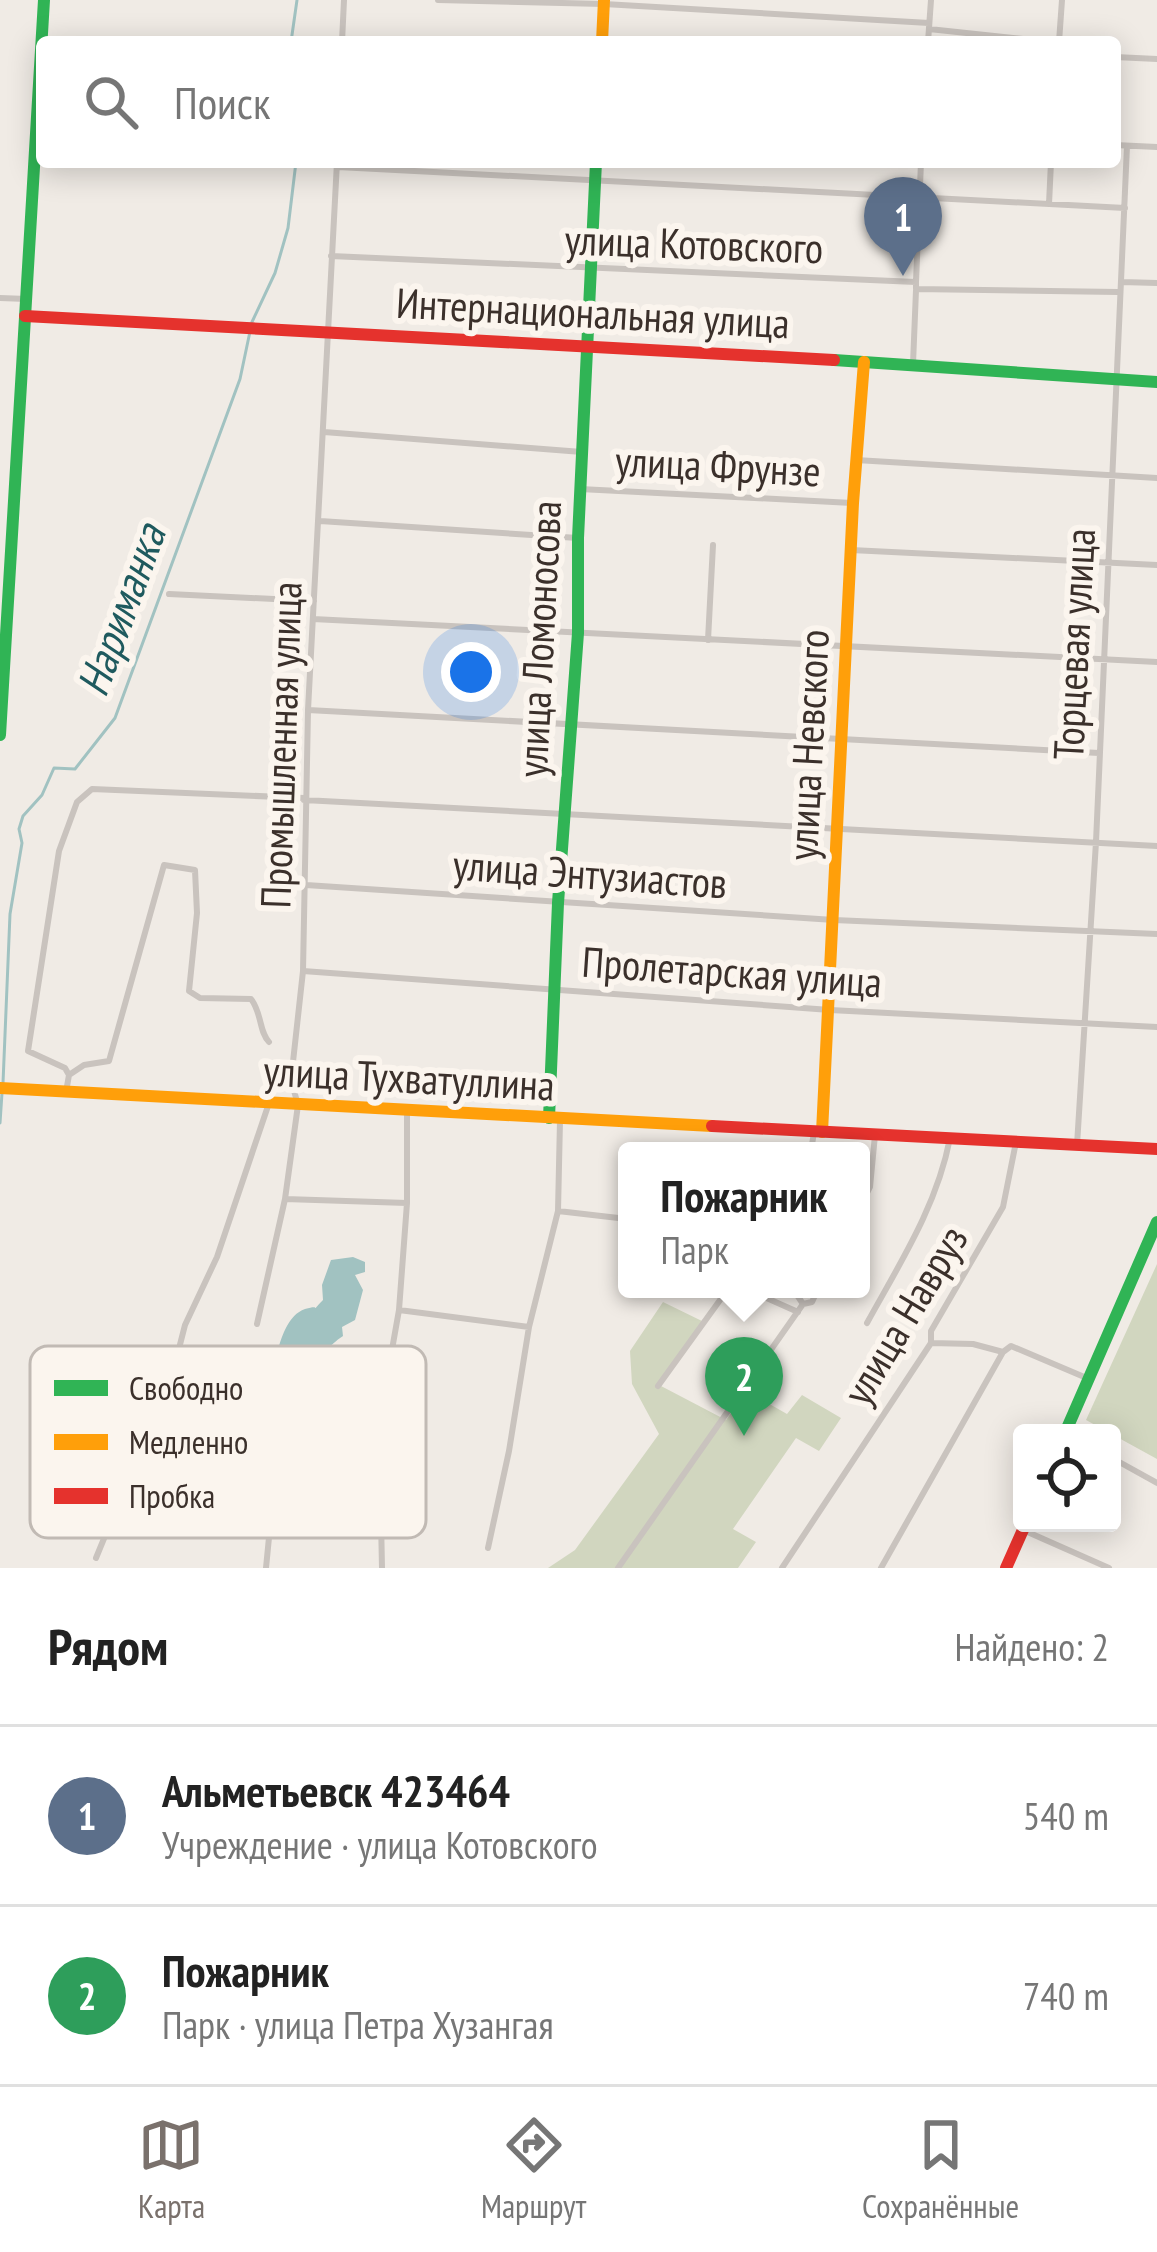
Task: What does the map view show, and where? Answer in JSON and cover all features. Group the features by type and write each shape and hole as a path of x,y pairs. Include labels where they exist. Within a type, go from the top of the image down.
{"street":[{"path":"42,36 44,0"},
{"path":"342,36 344,0"},
{"path":"438,0 604,2 1008,36"},
{"path":"928,36 931,0"},
{"path":"1056,36 1062,0"},
{"path":"602,36 604,2"},
{"path":"1121,57 1157,59"},
{"path":"0,735 4,600 36,141"},
{"path":"1121,146 1157,147"},
{"name":"Торцевая улица","path":"1077,1145 1096,842 1127,146"},
{"name":"Промышленная улица","path":"257,1324 285,1199 298,1105 291,1080 303,971 304,799 337,168"},
{"path":"391,168 595,183 1125,208"},
{"name":"улица Ломоносова","path":"488,1547 529,1327 559,1210 555,1119 558,903 578,633 578,538 596,168"},
{"path":"913,364 922,168"},
{"path":"1048,204 1051,168"},
{"name":"улица Котовского","path":"331,256 1120,292"},
{"path":"1122,282 1157,283"},
{"path":"0,298 27,299"},
{"name":"Интернациональная улица","path":"25,316 913,364 1157,382"},
{"name":"улица Невского","path":"818,1132 830,1010 850,550 864,362"},
{"path":"324,432 582,452"},
{"path":"856,460 1157,478"},
{"name":"улица Фрунзе","path":"580,489 853,503"},
{"path":"320,521 578,538"},
{"path":"708,640 713,545"},
{"path":"850,550 1157,565"},
{"path":"170,594 314,601"},
{"path":"313,619 1157,662"},
{"path":"308,710 1099,753"},
{"path":"66,1092 69,1075 65,1068 28,1052 58,851 76,802 92,789 1157,846"},
{"path":"69,1075 84,1065 109,1061 164,865 195,870 197,913 189,991 200,998 250,999 261,1012 269,1042"},
{"name":"улица Энтузиастов","path":"307,885 834,920 1157,934"},
{"name":"Пролетарская улица","path":"303,971 830,1010 1157,1028"},
{"name":"улица Тухватуллина","path":"8,1089 1157,1149"},
{"path":"179,1346 217,1257 269,1103"},
{"path":"393,1346 406,1203 407,1111"},
{"path":"814,1142 818,1132"},
{"path":"870,1187 875,1135"},
{"path":"867,1323 930,1208 950,1138"},
{"name":"улица Навруз","path":"782,1568 931,1343 931,1331 1003,1207 1016,1142"},
{"path":"285,1199 406,1203"},
{"path":"559,1210 618,1218"},
{"path":"1069,1424 1157,1222"},
{"path":"658,1386 722,1298"},
{"path":"772,1298 801,1308"},
{"path":"797,1298 801,1308"},
{"path":"618,1568 801,1308 814,1298"},
{"path":"399,1310 529,1327"},
{"path":"931,1343 973,1344 1003,1352"},
{"path":"881,1568 1003,1352 1011,1346 1022,1349 1089,1379"},
{"path":"1121,1462 1157,1483"},
{"path":"1006,1568 1022,1532"},
{"path":"1034,1532 1109,1568"},
{"path":"96,1558 104,1538"},
{"path":"266,1568 269,1538"},
{"path":"381,1538 382,1568"}],"green space":[{"path":"1157,1264 1157,1459 1121,1439 1121,1424 1086,1420"},
{"path":"663,1302 704,1322 661,1386 726,1420 747,1391 787,1414 802,1395 841,1418 819,1451 796,1438 733,1529 756,1542 738,1568 548,1568 575,1550 659,1434 632,1384 630,1351"}],"water":[{"path":"353,1257 365,1262 365,1272 355,1275 363,1290 355,1320 342,1327 343,1336 331,1346 279,1346 294,1316 316,1308 323,1300 322,1285 331,1260"}],"waterway":[{"name":"Нариманка","path":"292,36 297,0"},
{"name":"Нариманка","path":"3,1083 10,914 23,816 42,795 54,768 75,769 115,718 240,379 252,322 275,273 288,228 295,168"},
{"name":"Нариманка","path":"0,1123 2,1093"}],"traffic: fast":[{"path":"42,36 44,0"},
{"path":"0,735 36,134"},
{"path":"549,1118 558,903 578,633 578,538 596,168"},
{"path":"834,360 1157,382"},
{"path":"1069,1424 1157,1222"}],"traffic: slow":[{"path":"602,36 604,0"},
{"path":"822,1132 864,362"},
{"path":"0,1088 712,1126"}],"traffic: jam":[{"path":"25,316 834,360"},
{"path":"712,1126 1157,1149"},
{"path":"1006,1568 1022,1532"}],"place":[{"name":"Альметьевск 423464","path":"903,276"},
{"name":"Пожарник","path":"744,1436"}]}
